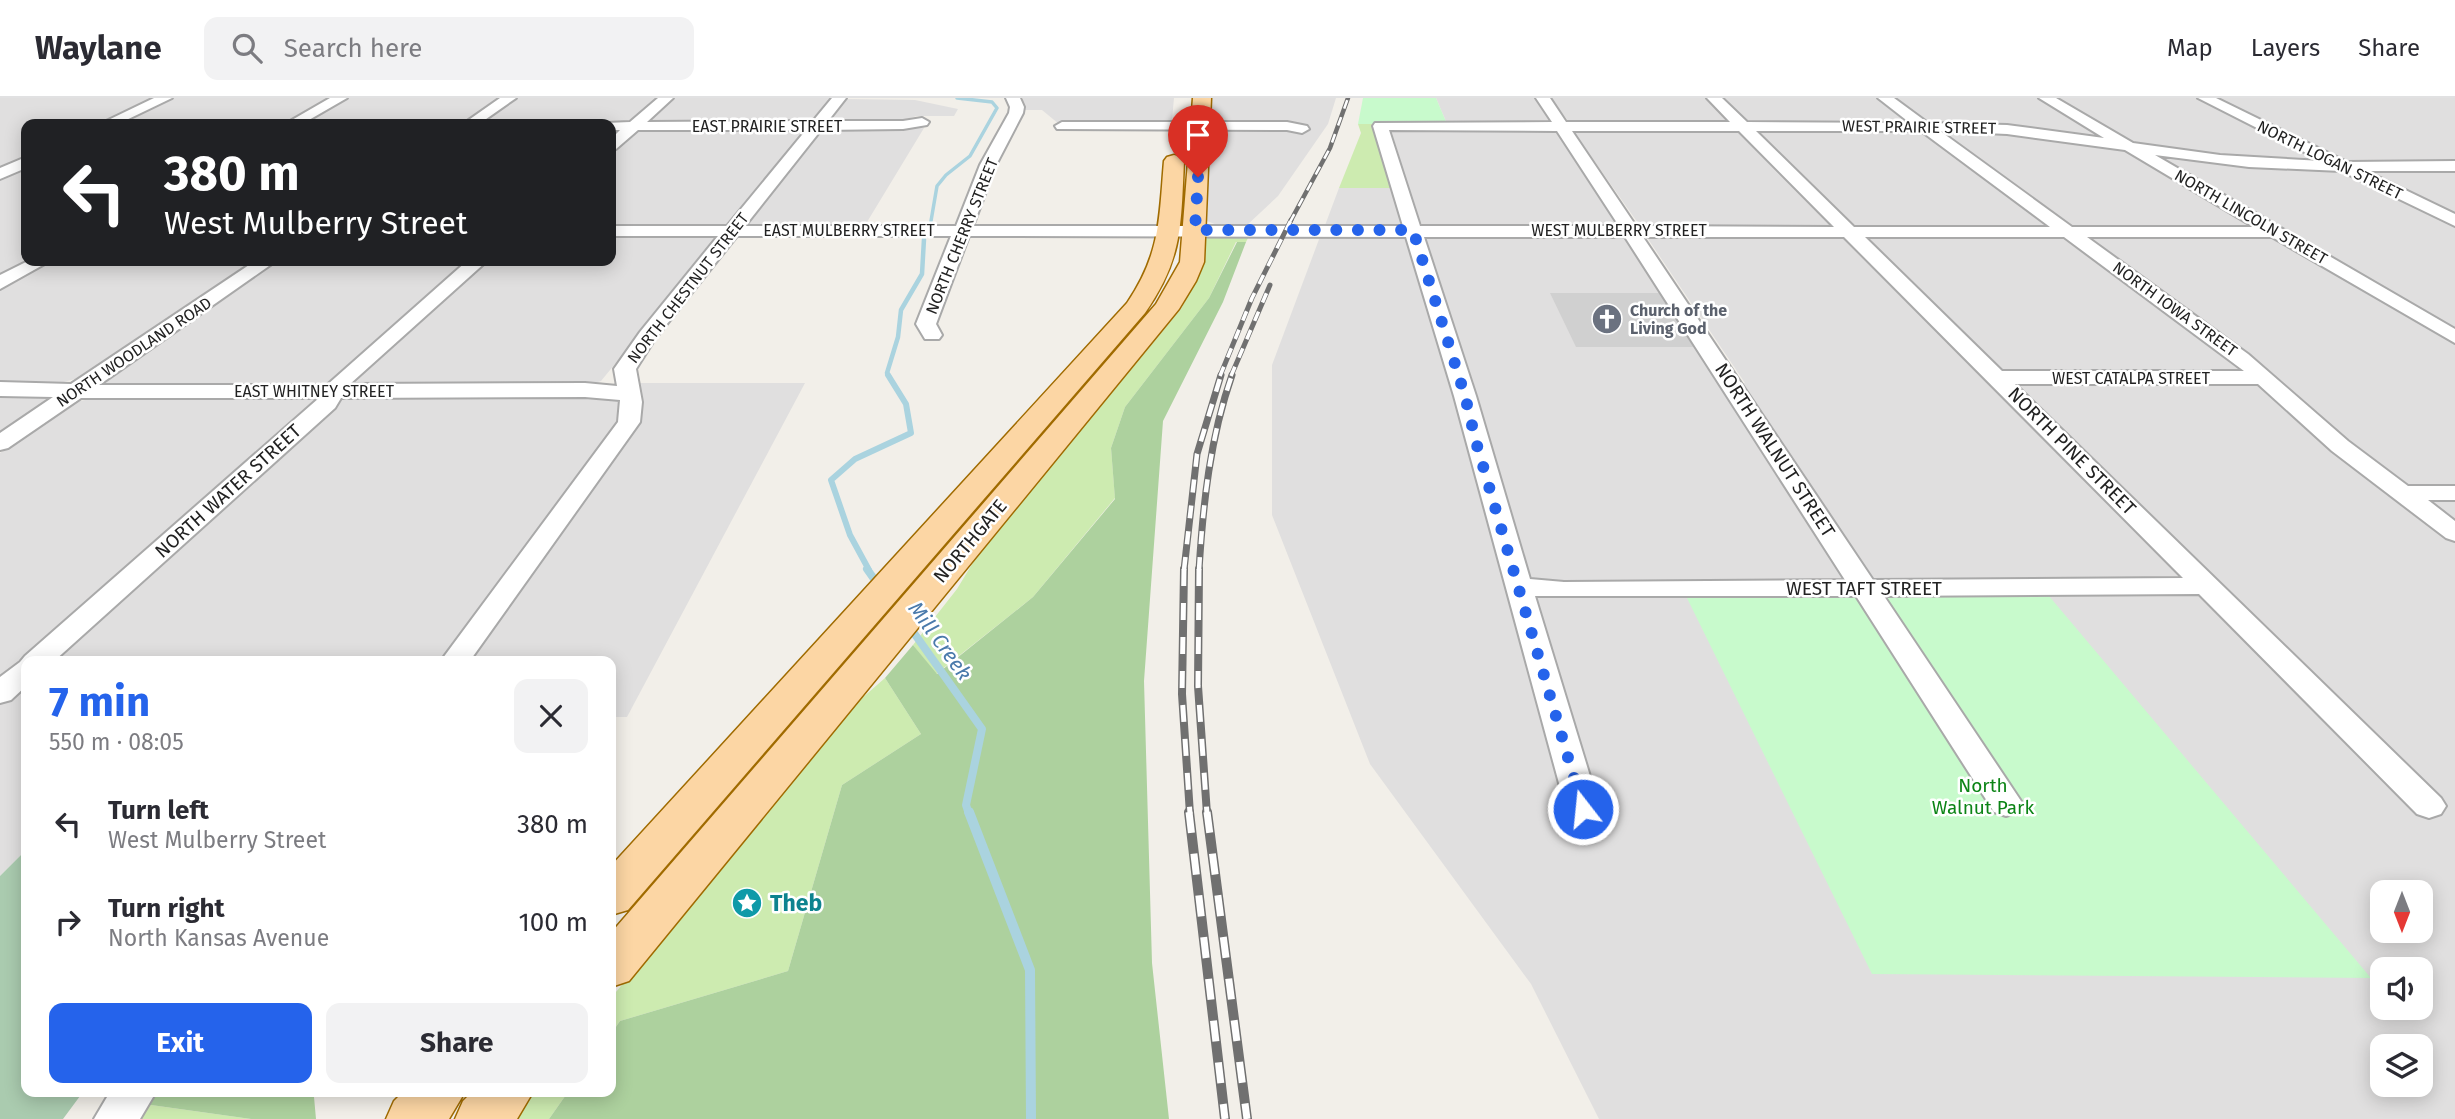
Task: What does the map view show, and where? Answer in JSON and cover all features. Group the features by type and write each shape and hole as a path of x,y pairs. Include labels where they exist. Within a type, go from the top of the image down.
{"main road":[{"path":"1182,230 1200,126 1202,98"},
{"path":"1178,118 1182,230"},
{"name":"NORTHGATE","path":"616,961 864,639 934,557 1166,309 1184,281 1192,262 1182,230"},
{"name":"NORTHGATE","path":"616,892 864,639"},
{"path":"414,1119 434,1097"},
{"path":"483,1119 502,1097"}],"street":[{"path":"118,119 164,98"},
{"path":"301,119 340,98"},
{"path":"478,119 509,98"},
{"path":"616,142 666,98"},
{"name":"NORTH CHESTNUT STREET","path":"458,656 629,422 632,412 625,369 647,336 839,98"},
{"name":"NORTH CHERRY STREET","path":"932,335 926,324 960,230 988,164 1016,113 1017,107 1013,98"},
{"name":"NORTH WALNUT STREET","path":"1543,98 2006,804"},
{"name":"NORTH PINE STREET","path":"1714,98 2429,806"},
{"name":"NORTH IOWA STREET","path":"1885,98 2241,358 2340,446 2455,533"},
{"name":"NORTH LINCOLN STREET","path":"2046,98 2455,337"},
{"name":"NORTH LOGAN STREET","path":"2205,98 2455,221"},
{"path":"1062,126 1178,118 1200,126 1287,126 1301,129"},
{"name":"EAST PRAIRIE STREET","path":"616,126 903,125 922,122"},
{"name":"WEST PRAIRIE STREET","path":"1413,230 1380,125 1923,126 2009,129 2222,160 2343,166 2455,166"},
{"path":"0,174 21,164"},
{"name":"WEST MULBERRY STREET","path":"960,230 2277,232"},
{"name":"EAST MULBERRY STREET","path":"616,231 960,230"},
{"path":"1413,230 1465,396 1583,809"},
{"path":"0,283 32,266"},
{"name":"NORTH WOODLAND ROAD","path":"0,443 260,266"},
{"name":"NORTH WATER STREET","path":"42,656 327,403 354,368 472,266"},
{"name":"WEST CATALPA STREET","path":"1997,377 2264,378"},
{"name":"EAST WHITNEY STREET","path":"0,389 585,390 628,394"},
{"path":"2401,493 2455,493"},
{"name":"WEST TAFT STREET","path":"1520,587 1564,590 2207,586"},
{"path":"0,693 21,674"},
{"path":"115,1119 131,1097"}],"shaded area":[{"path":"0,98 504,98 472,119 21,119 21,266 253,266 90,375 60,383 0,384"},
{"path":"517,98 833,98 814,120 803,123 487,119"},
{"path":"1023,98 1174,98 1172,120 1169,122 1059,124 1042,110 1021,110"},
{"path":"1211,98 1336,98 1328,124 1278,196 1246,226 1220,226 1207,221"},
{"path":"1436,98 1538,98 1552,122 1447,124"},
{"path":"1550,98 1709,98 1731,123 1569,122"},
{"path":"1721,98 1880,98 1911,123 1749,123"},
{"path":"1894,98 2455,98 2455,1119 1599,1119 1531,984 1370,764 1272,515 1272,365 1321,234 1406,237 1455,385 1474,384 1425,240 1427,236 1624,235 1725,384 1745,383 1646,236 1843,235 1996,383 2030,377 2276,377"},
{"path":"846,99 915,100 958,109 954,116 917,116 891,123 830,122"},
{"path":"832,128 924,128 864,227 748,226 747,223 820,131"},
{"path":"647,129 805,130 728,226 616,228 616,147 632,133"},
{"path":"1391,130 1558,130 1621,226 1424,226 1419,221"},
{"path":"1739,130 1834,227 1640,226 1574,132"},
{"path":"1756,130 1923,131 2051,226 1857,226 1848,221"},
{"path":"1339,188 1393,188 1404,224 1401,227 1324,228"},
{"path":"616,234 717,236 715,242 601,381 585,386 354,387 349,384 482,266 616,266"},
{"path":"1869,235 2058,235 2068,238 2246,371 2006,373 1867,240"},
{"path":"271,266 464,266 326,384 101,386 107,378"},
{"path":"1550,293 1665,293 1700,347 1576,347"},
{"path":"636,383 805,383 627,717 616,717 616,656 21,656 21,855 0,876 0,453 75,402 100,397 607,399"},
{"path":"0,395 53,396 54,399 0,436"}],"green space":[{"path":"1363,98 1436,98 1447,124 1358,124"},
{"path":"1358,124 1374,124 1393,188 1339,188 1361,133"},
{"path":"1250,234 1246,242 1236,242 1209,298 1125,407 1111,448 1115,498 1033,597 936,674 913,645 957,589 977,556 1181,309 1197,275 1206,239 1213,235"},
{"path":"1237,242 1246,242 1223,302 1163,421 1144,681 1152,963 1169,1119 549,1119 564,1097 616,1097 616,1027 620,1021 788,971 842,785 921,734 885,678 913,645 937,674 1033,597 1115,499 1111,448 1125,407 1209,298"},
{"name":"North Walnut Park","path":"1686,596 2049,596 2370,978 1872,974"},
{"path":"885,678 921,734 842,785 788,971 620,1021 616,1027 616,992 853,706"},
{"path":"21,855 21,1097 79,1097 63,1119 0,1119 0,876"},
{"path":"149,1097 314,1097 316,1119 251,1119 144,1104"},
{"path":"529,1097 564,1097 549,1119 510,1119"},
{"path":"144,1104 251,1119 133,1119"}],"waterway":[{"name":"Mill Creek","path":"931,221 937,186 970,156 997,108 992,102 957,98"},
{"name":"Mill Creek","path":"889,376 887,373 898,337 901,310 922,274 924,239"},
{"name":"Mill Creek","path":"869,570 850,535 831,480 855,459 911,433 906,404 888,375"},
{"name":"Mill Creek","path":"867,569 879,586"},
{"name":"Mill Creek","path":"909,626 982,729 966,805 969,814"},
{"name":"Mill Creek","path":"969,812 1030,970 1031,1119"}],"railway":[{"path":"1290,222 1330,148 1348,98"},
{"path":"1220,376 1252,298 1290,222"},
{"path":"1231,376 1270,285"},
{"path":"1184,570 1197,454 1221,375"},
{"path":"1199,570 1209,471 1218,423 1232,375"},
{"path":"1184,569 1182,694 1190,814"},
{"path":"1199,569 1198,686 1207,814"},
{"path":"1189,812 1225,1119"},
{"path":"1207,812 1247,1119"}],"place":[{"name":"Church of the Living God","path":"1607,319"},
{"name":"Theb","path":"747,903"}],"route":[{"path":"1198,177 1195,230 1413,230 1465,396 1583,809"}]}
